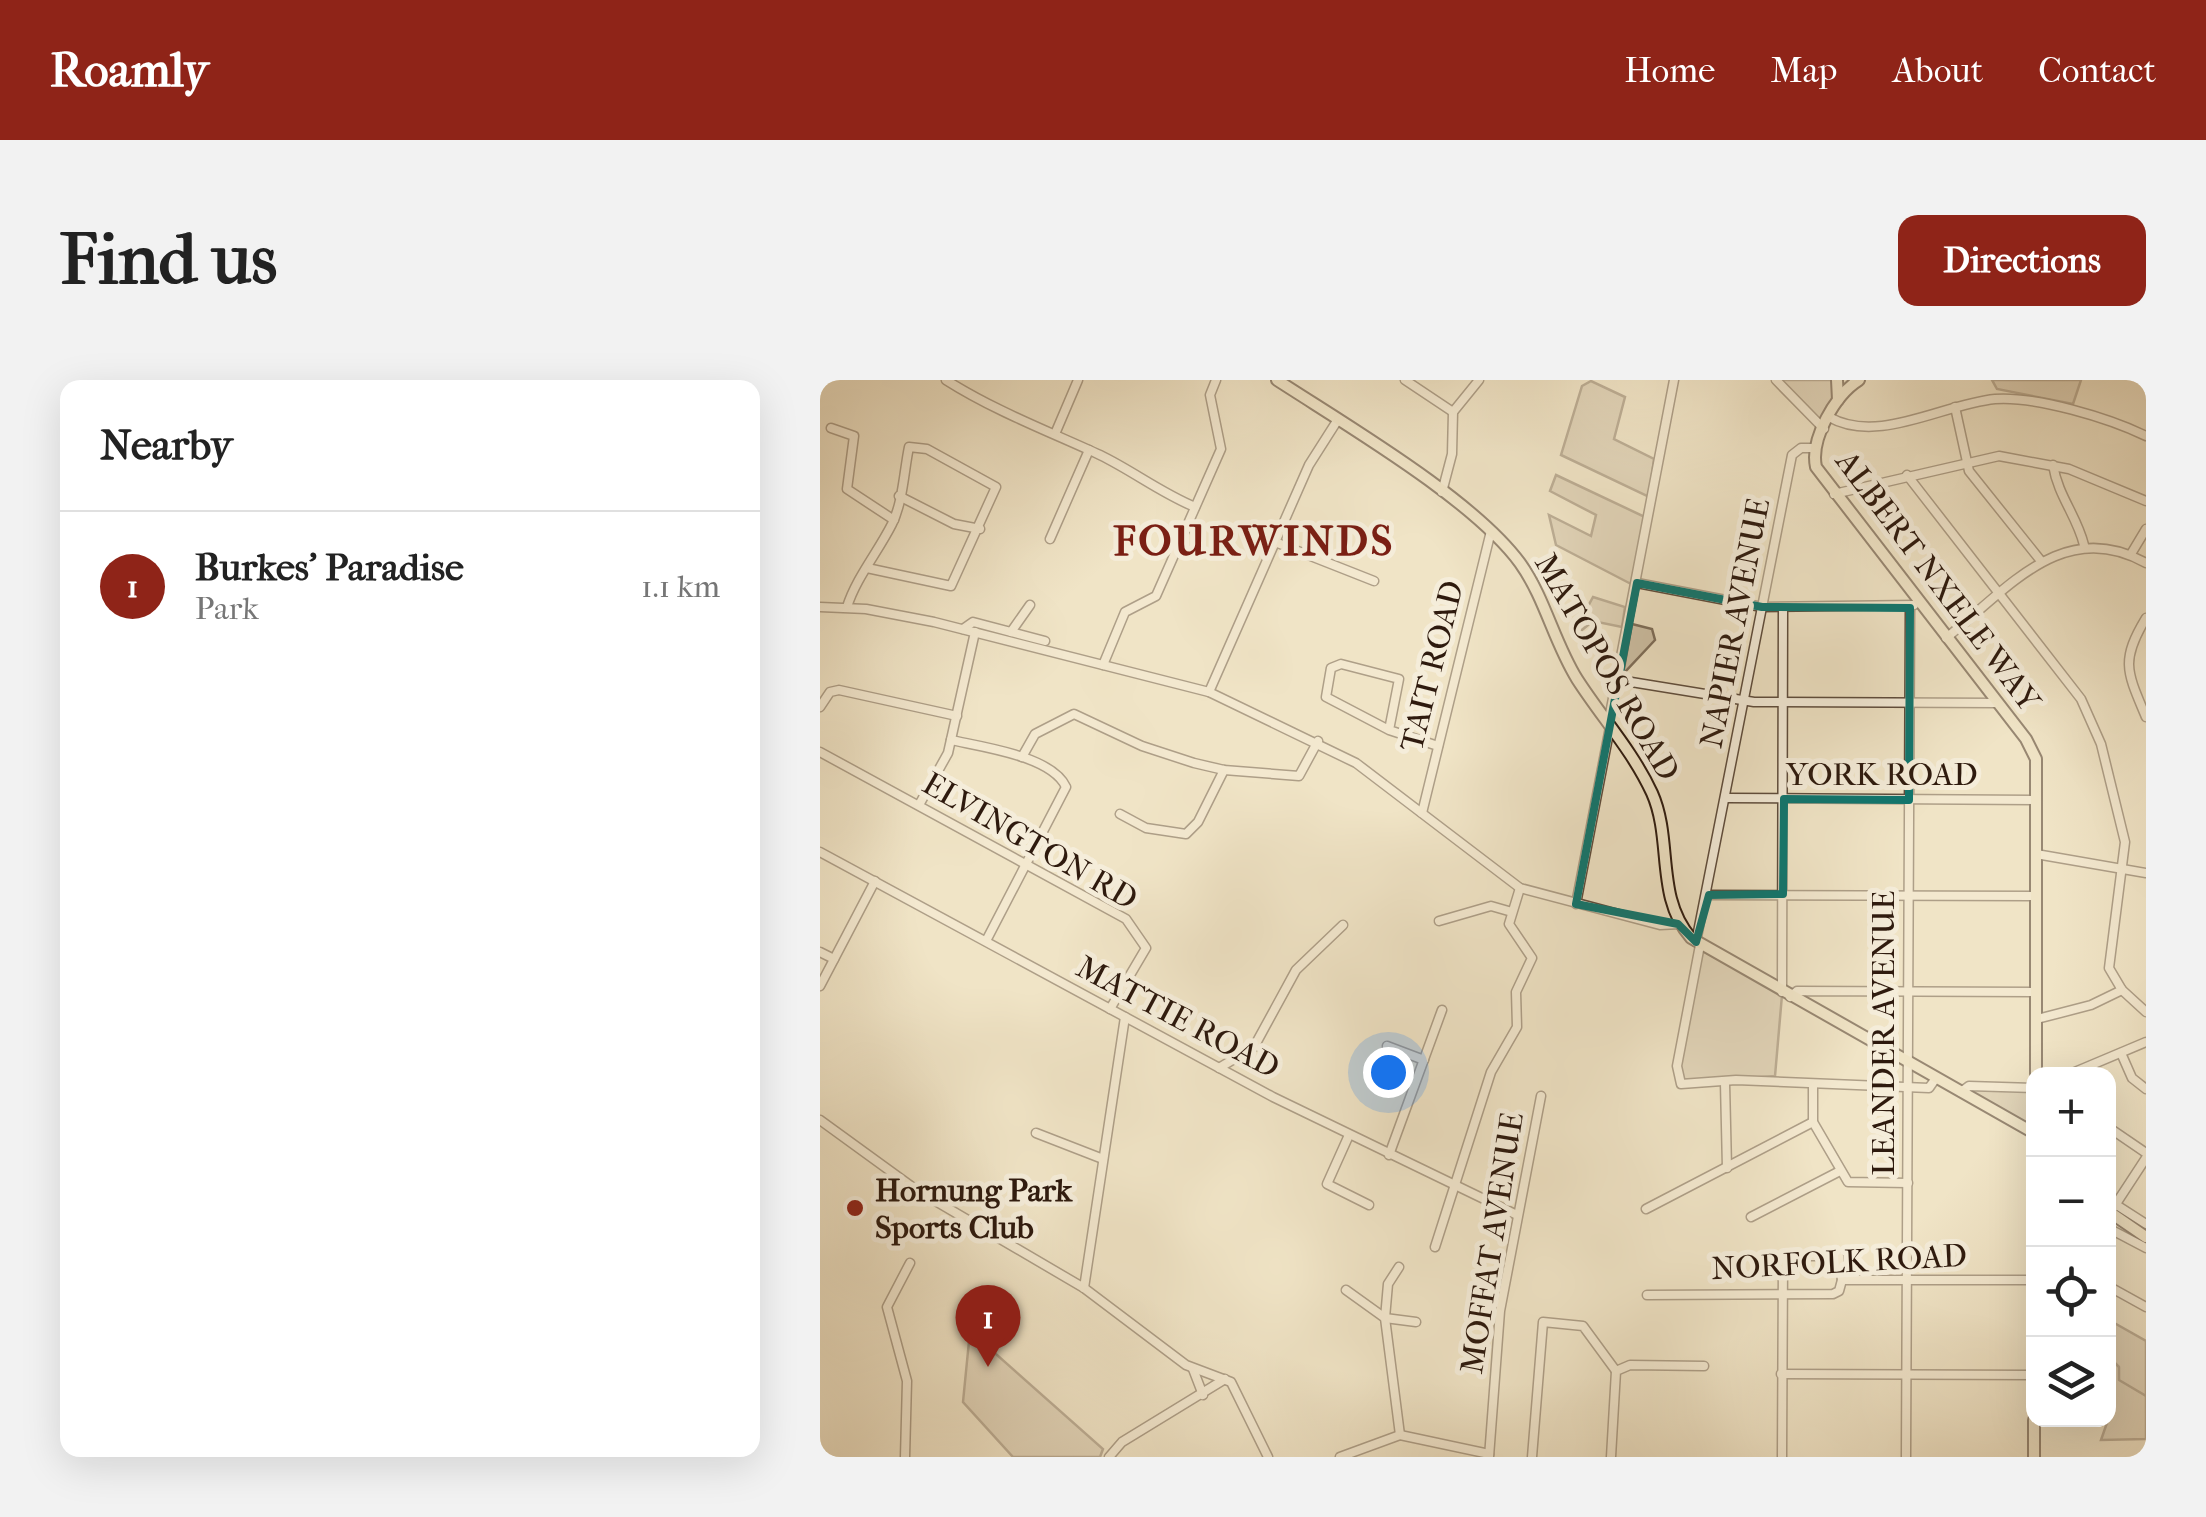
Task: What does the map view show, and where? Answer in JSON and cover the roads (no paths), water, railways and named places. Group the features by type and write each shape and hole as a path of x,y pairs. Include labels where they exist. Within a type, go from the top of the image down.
{"main road":[{"name":"MATOPOS ROAD","path":"1277,380 1442,492 1491,531 1523,567 1572,671 1610,721 1658,811 1674,925 1696,942 1908,1063 1932,1083 1956,1089 2026,1124"},
{"path":"1841,383 1859,380"},
{"name":"ALBERT NXELE WAY","path":"1841,383 1838,401 1815,448 1816,467 1914,605 1998,703 2022,736 2035,763 2036,1067"},
{"path":"2116,1215 2146,1237"},
{"path":"2034,1427 2034,1457"}],"street":[{"path":"946,380 986,405 1089,450 1195,507"},
{"path":"1055,434 1078,380"},
{"path":"1103,665 1125,612 1156,596 1222,446 1210,394 1216,380"},
{"path":"1404,380 1454,412"},
{"path":"1442,492 1452,454 1454,412 1479,380"},
{"path":"1576,904 1674,380"},
{"path":"1776,380 1824,429"},
{"path":"1829,417 1858,428 2008,399 2089,416 2145,433"},
{"path":"1954,407 1966,462 2041,562"},
{"path":"1209,692 1309,465 1336,420"},
{"path":"831,428 854,436 847,489 894,520"},
{"path":"847,608 867,568 894,520 909,447 927,449 996,487 980,530 951,586 867,568"},
{"name":"NAPIER AVENUE","path":"1725,1083 1684,1085 1677,1076 1696,942 1709,895 1792,455 1801,448 1815,448"},
{"path":"1050,539 1089,450"},
{"path":"1834,494 1998,456 2053,465 2114,484 2146,501"},
{"path":"2053,465 2056,487 2079,525 2084,545"},
{"path":"1907,475 2081,699 2096,728 2124,831 2109,959 2122,990 2146,1012"},
{"path":"900,496 954,524 980,530"},
{"path":"2131,554 2146,529"},
{"name":"TAIT ROAD","path":"1422,813 1491,531"},
{"path":"1275,542 1374,581"},
{"path":"1946,638 2041,562 2084,545 2131,554 2146,563"},
{"path":"1637,583 1762,607 1914,605"},
{"path":"1012,632 1030,604"},
{"name":"LEANDER AVENUE","path":"1906,1457 1908,704 1914,605"},
{"path":"820,607 847,608 962,629 1209,692 1356,762 1520,888 1674,925"},
{"path":"1784,608 1786,994 2036,992"},
{"path":"2146,618 2127,657 2128,674 2146,717"},
{"path":"962,629 972,622 1044,642"},
{"path":"919,805 951,740 975,632"},
{"path":"1389,730 1400,681 1341,664 1331,668 1326,697 1389,730 1438,746"},
{"path":"1619,680 1784,704 1998,703"},
{"path":"820,708 830,692 839,690 957,716"},
{"path":"1022,757 1035,734 1077,714 1142,746 1224,770 1299,776 1318,742"},
{"path":"951,740 1022,757 1060,778 1066,787 986,941"},
{"name":"ELVINGTON RD","path":"820,752 1120,915 1146,948 1110,1009"},
{"path":"1120,814 1146,828 1186,834 1198,822 1224,770"},
{"name":"YORK ROAD","path":"1727,798 2036,799"},
{"name":"MATTIE ROAD","path":"820,852 1219,1068 1389,1155 1518,1215"},
{"path":"2036,854 2146,873"},
{"path":"820,986 876,881"},
{"path":"1436,1248 1492,1072 1517,1027 1516,992 1532,964 1532,954 1509,924 1520,888"},
{"path":"1709,895 2036,896"},
{"path":"1440,921 1491,906 1512,912"},
{"path":"1219,1068 1254,1047 1296,970 1343,926"},
{"path":"820,952 834,959"},
{"path":"2037,1019 2091,1005 2122,990"},
{"path":"1389,1155 1442,1010"},
{"path":"1084,1288 1125,1017"},
{"path":"2089,1067 2146,1042"},
{"path":"1387,1046 1424,1060"},
{"path":"2121,1052 2130,1074 2146,1089"},
{"path":"1727,1168 1725,1083 1908,1088 1932,1083"},
{"path":"1813,1085 1813,1122 1850,1183 1908,1183"},
{"path":"1956,1089 2026,1088"},
{"name":"MOFFAT AVENUE","path":"1489,1455 1500,1312 1541,1096"},
{"path":"820,1120 915,1190 1084,1288 1193,1368 1225,1379 1237,1388 1268,1457"},
{"path":"1646,1209 1813,1122"},
{"path":"1036,1134 1103,1159"},
{"path":"1349,1134 1326,1184 1369,1205"},
{"path":"2116,1135 2145,1159 2116,1203"},
{"path":"1752,1217 1840,1171"},
{"path":"2116,1213 2146,1224"},
{"path":"2116,1232 2146,1248"},
{"path":"1782,1457 1782,1293 1786,1256 1838,1256 1842,1280"},
{"path":"905,1457 907,1381 886,1307 910,1263"},
{"path":"1399,1266 1388,1284 1382,1317 1400,1435"},
{"name":"NORFOLK ROAD","path":"1647,1296 1833,1294 1839,1291 1842,1280 2026,1280"},
{"path":"1346,1290 1382,1317 1416,1322"},
{"path":"2116,1290 2146,1307"},
{"path":"1532,1457 1542,1325 1546,1320 1582,1326 1616,1372 1610,1457"},
{"path":"1616,1372 1630,1365 1704,1366"},
{"path":"1193,1368 1202,1394"},
{"path":"1781,1374 2026,1375"},
{"path":"1109,1457 1122,1442 1225,1379"},
{"path":"1340,1457 1400,1435 1489,1455"}],"waterway":[{"path":"2116,1364 2119,1380 2146,1396"}],"place":[{"name":"Hornung Park Sports Club","path":"855,1208"},
{"name":"Burkes' Paradise","path":"988,1367"}],"district":[{"name":"FOURWINDS","path":"1254,541"}]}
